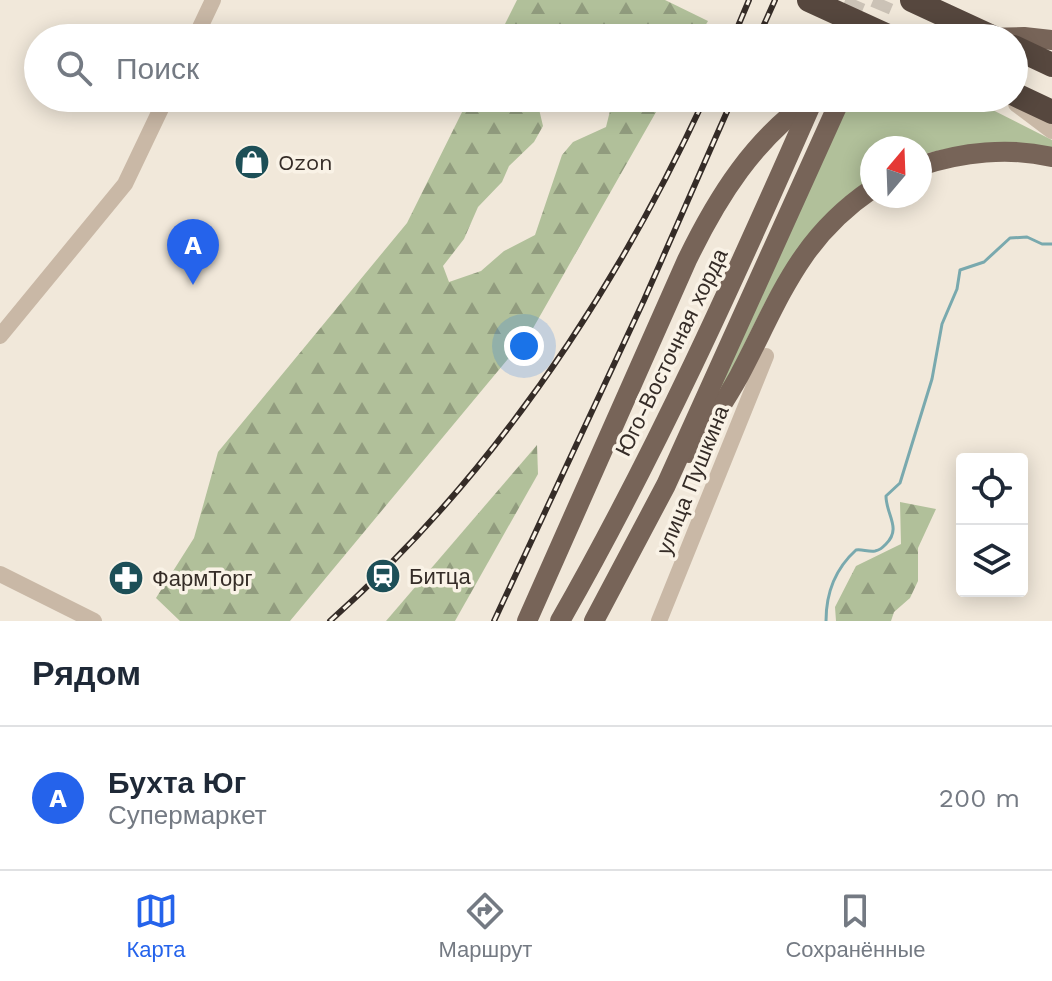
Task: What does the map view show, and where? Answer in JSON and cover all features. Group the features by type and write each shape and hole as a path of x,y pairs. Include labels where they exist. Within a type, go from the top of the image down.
{"highway":[{"path":"912,0 964,24"},
{"path":"812,2 861,24"},
{"path":"1028,54 1052,65"},
{"path":"1028,101 1052,112"}],"main road":[{"path":"1028,37 1052,40"},
{"path":"527,621 687,260 716,204 755,149 795,112"},
{"name":"Юго-Восточная хорда","path":"560,621 639,475 698,356 807,112"},
{"path":"594,621 666,485 835,112"},
{"path":"932,164 985,153 1016,152 1052,157"},
{"path":"666,485 724,401 795,266 830,224 860,199"}],"street":[{"path":"202,24 213,0"},
{"path":"0,336 125,184 159,112"},
{"path":"1027,112 1052,131"},
{"name":"улица Пушкина","path":"659,621 766,356"},
{"path":"0,574 94,621"}],"green space":[{"path":"517,0 665,0 708,21 706,24 505,24"},
{"path":"462,112 540,112 543,126 534,142 509,166 502,182 478,207 464,239 443,266 449,282 481,271 504,251 535,235 562,155 573,142 606,127 610,112 656,112 532,330 290,621 180,621 156,598 194,538 218,452 407,223"},
{"path":"845,112 997,112 1052,140 1052,148 986,145 932,153 932,136 860,136 860,187 820,221 782,272 722,389 718,386"},
{"path":"537,445 538,474 455,621 386,621"},
{"path":"900,502 936,509 918,548 918,581 910,598 894,612 891,621 836,621 835,607 856,566 901,544"}],"waterway":[{"path":"826,621 830,591 842,565 856,550 877,551 891,538 893,527 886,496 900,483 932,379 942,324 957,289 960,270 984,262 1010,238 1027,237 1042,244 1052,244"}],"tunnel":[{"path":"846,24 856,0"},
{"path":"874,24 884,0"}],"railway":[{"path":"739,24 749,0"},
{"path":"764,24 775,0"},
{"path":"330,621 445,506 544,379 631,242 698,112"},
{"path":"494,621 644,300 727,112"}],"place":[{"name":"Ozon","path":"252,162"},
{"name":"Бухта Юг","path":"193,285"},
{"name":"Битца","path":"383,576"},
{"name":"ФармТорг","path":"126,578"}]}
